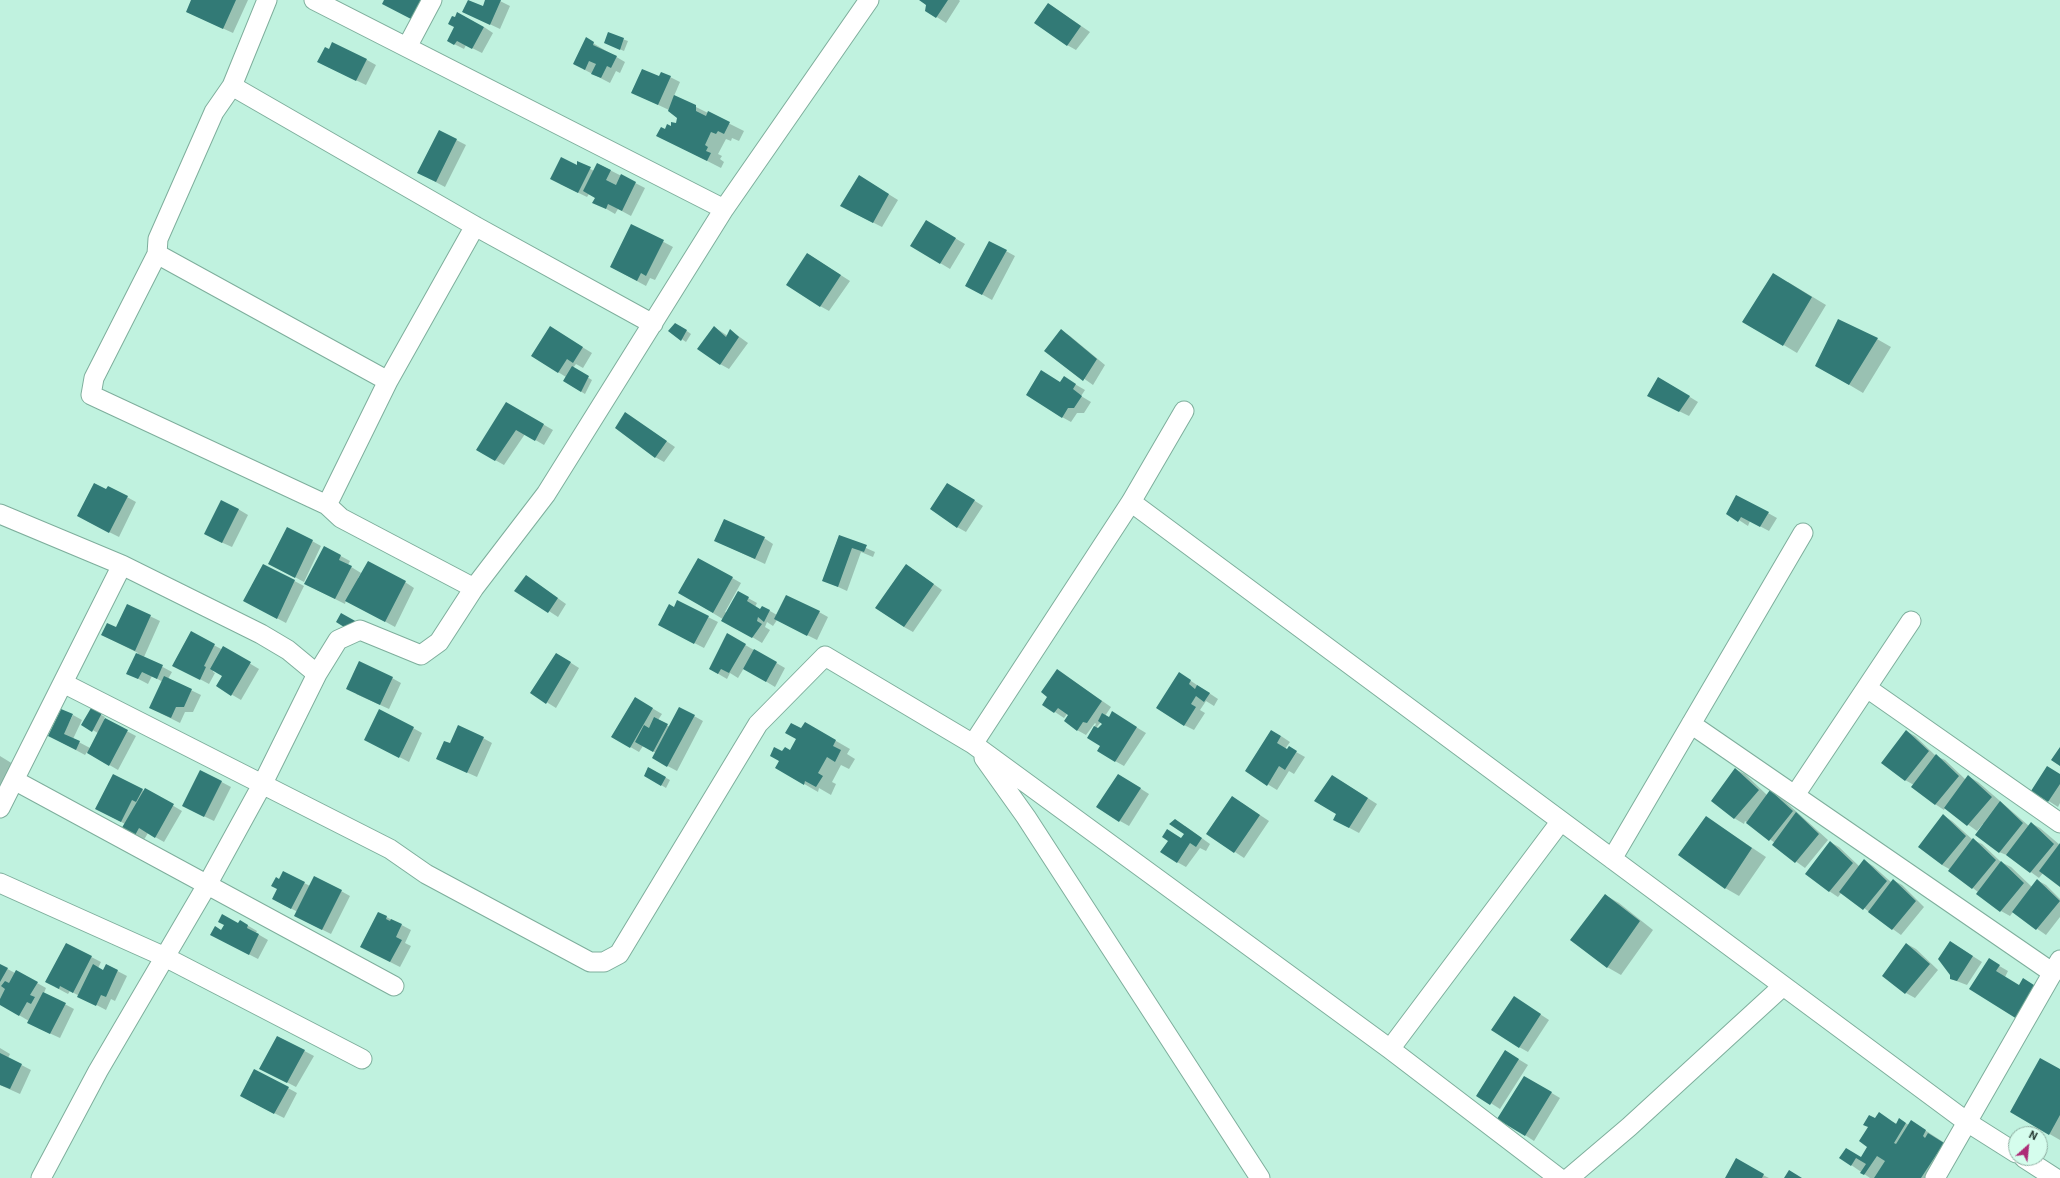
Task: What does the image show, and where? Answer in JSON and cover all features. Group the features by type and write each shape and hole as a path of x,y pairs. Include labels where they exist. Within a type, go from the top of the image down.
{"street":[{"path":"268,0 232,86 214,112 158,239 157,254 94,378 91,395 327,504 341,518 474,588"},
{"path":"314,0 724,209"},
{"path":"407,47 432,0"},
{"path":"41,1178 98,1070 207,885 263,783 316,674 338,640 360,630 421,656 439,642 474,588 546,494 724,209 869,0"},
{"path":"232,86 475,226 653,324"},
{"path":"327,504 388,381 475,226"},
{"path":"157,254 388,381"},
{"path":"974,744 1131,502 1184,410"},
{"path":"1131,502 1967,1122 2008,1148"},
{"path":"0,514 122,565 261,634 288,650 316,674"},
{"path":"1612,859 1803,533"},
{"path":"0,808 122,565"},
{"path":"1795,795 1911,621"},
{"path":"63,683 263,783 390,849 426,874 590,962 604,962 619,954 758,724 825,656 974,744 1390,1049 1559,1178"},
{"path":"1867,688 2060,823"},
{"path":"1692,724 1795,795 2056,966 1935,1178"},
{"path":"974,744 1026,817 1260,1178"},
{"path":"14,780 394,986"},
{"path":"1390,1049 1561,821"},
{"path":"0,883 165,957 362,1059"},
{"path":"1569,1178 1629,1127 1783,986"},
{"path":"2036,1166 2055,1178"}],"building":[{"path":"191,0 236,0 223,29 186,12"},
{"path":"384,0 421,0 411,19 382,4"},
{"path":"468,0 483,6 485,0 501,0 490,25 462,12"},
{"path":"919,0 948,0 936,18 925,11 926,5"},
{"path":"1048,3 1081,26 1067,46 1034,23"},
{"path":"457,12 484,27 472,49 457,41 454,45 447,41 454,27 448,24 452,16 455,17"},
{"path":"608,32 624,38 620,50 604,43"},
{"path":"586,37 594,42 593,45 617,56 611,68 607,66 601,78 591,74 596,64 589,61 585,70 573,64"},
{"path":"332,42 367,59 356,81 317,62 325,47 329,49"},
{"path":"642,69 659,76 661,72 671,76 658,105 631,93"},
{"path":"674,95 696,105 696,111 706,116 708,111 730,122 724,134 718,131 716,134 711,132 705,145 708,147 706,151 711,153 707,161 656,136 661,127 665,129 667,124 671,126 671,122 676,123 677,118 668,111"},
{"path":"439,130 457,139 436,182 417,173"},
{"path":"561,157 577,165 577,161 591,167 578,193 550,179"},
{"path":"597,163 611,170 606,180 616,185 621,174 636,182 622,211 608,204 606,209 592,203 595,198 583,191"},
{"path":"859,175 889,194 873,223 840,206"},
{"path":"926,220 956,238 940,264 910,246"},
{"path":"631,224 664,240 646,276 641,273 637,281 610,267"},
{"path":"989,241 1007,250 982,295 965,286"},
{"path":"807,253 841,275 820,307 786,285"},
{"path":"1773,273 1812,297 1783,346 1742,322"},
{"path":"1838,319 1878,338 1849,385 1815,366"},
{"path":"675,323 687,330 681,341 668,331"},
{"path":"550,326 583,347 573,363 567,359 558,373 531,356"},
{"path":"714,326 726,337 730,329 739,337 720,365 697,349"},
{"path":"1061,329 1097,359 1083,381 1044,351"},
{"path":"572,366 589,376 581,392 563,381"},
{"path":"1041,370 1060,382 1064,376 1076,384 1073,389 1082,396 1074,408 1068,408 1062,418 1026,395"},
{"path":"1658,377 1690,396 1679,412 1647,396"},
{"path":"506,402 544,424 535,441 516,430 495,461 476,450"},
{"path":"625,412 667,441 655,458 615,428"},
{"path":"94,483 106,489 108,486 128,496 109,533 77,516"},
{"path":"947,483 975,500 957,528 930,509"},
{"path":"1736,495 1769,512 1760,527 1741,517 1738,522 1726,514"},
{"path":"221,500 239,509 222,543 204,534"},
{"path":"724,519 765,537 755,559 714,541"},
{"path":"287,527 313,540 295,578 268,564"},
{"path":"839,535 867,545 864,552 852,548 838,587 822,581"},
{"path":"324,546 341,555 339,560 352,566 335,599 304,584"},
{"path":"698,558 733,577 713,613 678,593"},
{"path":"368,561 406,581 385,622 345,601"},
{"path":"263,564 295,580 277,619 243,601"},
{"path":"906,564 934,584 904,627 875,608"},
{"path":"526,575 558,598 548,613 514,591"},
{"path":"738,591 749,597 747,601 760,609 762,606 770,610 764,622 758,617 757,621 762,624 752,638 721,621"},
{"path":"786,595 820,611 807,636 774,619"},
{"path":"677,600 709,616 694,644 658,625 669,604 674,607"},
{"path":"127,604 151,615 135,651 101,635 107,623 116,627"},
{"path":"341,613 357,622 352,632 336,622"},
{"path":"191,631 215,644 204,666 206,667 200,680 172,666"},
{"path":"727,633 746,644 729,673 721,669 718,674 709,669"},
{"path":"223,646 251,662 231,696 216,686 222,676 210,669"},
{"path":"754,649 777,662 766,682 743,669"},
{"path":"136,653 163,665 157,679 142,672 138,679 126,674"},
{"path":"556,653 571,662 546,704 530,693"},
{"path":"359,661 393,677 380,705 346,689"},
{"path":"1057,669 1102,701 1087,723 1083,722 1077,731 1064,721 1068,715 1058,708 1054,713 1042,705 1047,697 1041,692"},
{"path":"1179,672 1191,680 1189,684 1195,689 1197,685 1210,693 1204,702 1196,696 1191,704 1196,707 1184,726 1156,708"},
{"path":"164,676 192,689 184,707 176,707 171,718 149,708"},
{"path":"635,697 653,708 630,748 611,737"},
{"path":"679,707 695,715 667,767 652,758"},
{"path":"91,708 102,713 92,732 81,725"},
{"path":"61,709 73,714 64,734 80,741 76,750 48,736"},
{"path":"379,709 414,727 399,758 364,740"},
{"path":"1112,711 1137,727 1115,762 1097,751 1100,746 1087,738 1094,726 1098,728 1102,724 1098,721 1102,713 1109,717"},
{"path":"654,717 668,724 653,752 635,742 644,725 649,728"},
{"path":"105,718 128,730 109,766 87,753"},
{"path":"805,722 836,740 833,746 841,750 835,762 827,757 818,773 823,776 816,787 805,781 804,785 775,768 779,761 770,756 774,747 782,751 785,747 790,750 796,739 785,733 791,723 801,728"},
{"path":"458,725 484,737 467,773 436,759 444,741 450,743"},
{"path":"1271,730 1281,736 1277,743 1287,749 1289,746 1297,751 1285,770 1279,766 1267,786 1245,771"},
{"path":"1906,730 1929,751 1905,781 1881,763"},
{"path":"2060,747 2060,766 2051,760"},
{"path":"1936,754 1959,776 1935,805 1911,787"},
{"path":"2047,766 2060,774 2060,784 2048,802 2031,791"},
{"path":"648,767 666,777 661,786 644,776"},
{"path":"1735,768 1759,790 1734,819 1711,801"},
{"path":"200,770 222,781 204,817 182,806"},
{"path":"113,774 143,789 136,802 132,800 121,822 95,809"},
{"path":"1118,774 1141,788 1119,822 1096,807"},
{"path":"1332,775 1368,798 1349,828 1333,820 1336,814 1314,801"},
{"path":"1968,775 1992,797 1967,826 1944,808"},
{"path":"145,788 174,804 155,838 139,828 133,839 120,831"},
{"path":"1770,790 1793,811 1769,841 1746,823"},
{"path":"1232,796 1260,815 1234,853 1206,834"},
{"path":"2000,801 2023,823 1999,853 1975,835"},
{"path":"1796,812 1819,834 1795,863 1772,845"},
{"path":"1943,814 1966,836 1942,865 1918,847"},
{"path":"1706,816 1752,848 1725,889 1678,855"},
{"path":"1175,819 1202,838 1196,847 1190,843 1177,863 1160,852 1168,841 1162,837 1167,829 1181,838 1184,834 1169,824"},
{"path":"2031,822 2054,844 2030,873 2006,855"},
{"path":"1973,838 1996,860 1972,889 1948,871"},
{"path":"1830,841 1853,863 1829,892 1805,874"},
{"path":"2060,843 2060,887 2039,871"},
{"path":"1864,859 1887,881 1863,910 1839,892"},
{"path":"2001,861 2024,883 2000,912 1976,894"},
{"path":"283,871 305,882 291,909 272,899 277,889 271,886 276,877 279,879"},
{"path":"314,876 342,890 322,930 294,916"},
{"path":"1893,879 1916,901 1892,930 1868,912"},
{"path":"2037,879 2060,901 2036,930 2012,912"},
{"path":"1605,894 1640,921 1607,968 1570,940"},
{"path":"378,912 387,916 386,919 390,921 391,919 402,924 396,937 402,940 390,962 360,947"},
{"path":"222,914 238,923 240,920 248,925 247,928 259,934 249,955 210,935 215,926 221,930 224,925 218,922"},
{"path":"1950,941 1973,956 1957,981 1950,979 1950,975 1938,959"},
{"path":"66,943 92,956 73,993 60,986 59,989 45,982"},
{"path":"1906,943 1930,964 1905,994 1882,976"},
{"path":"1989,958 2000,965 1996,971 2019,985 2023,978 2037,987 2017,1019 1969,989"},
{"path":"0,964 8,968 0,982"},
{"path":"93,964 103,970 106,964 118,970 106,997 101,995 96,1006 77,997"},
{"path":"16,970 38,982 30,995 35,997 31,1004 27,1002 19,1016 0,1005 0,999 5,989 1,986 5,981 9,983"},
{"path":"43,992 66,1003 50,1034 27,1023"},
{"path":"1514,996 1541,1014 1519,1048 1491,1030"},
{"path":"277,1036 305,1050 287,1083 259,1069"},
{"path":"1505,1050 1519,1059 1490,1105 1476,1096"},
{"path":"0,1053 22,1064 10,1089 0,1085"},
{"path":"2040,1058 2060,1069 2060,1115 2049,1135 2048,1126 2034,1126 2010,1112"},
{"path":"254,1069 289,1087 274,1114 240,1096"},
{"path":"1524,1076 1552,1092 1525,1136 1497,1119"},
{"path":"1879,1112 1896,1124 1899,1118 1906,1123 1894,1143 1896,1144 1911,1120 1926,1130 1923,1136 1925,1138 1928,1133 1944,1143 1921,1178 1874,1178 1885,1161 1877,1156 1864,1175 1860,1173 1866,1164 1856,1158 1851,1166 1839,1158 1846,1148 1861,1157 1867,1147 1859,1141 1868,1127 1863,1125 1869,1115 1875,1118"},
{"path":"1736,1158 1764,1174 1762,1178 1725,1178"},
{"path":"1789,1170 1802,1178 1784,1178"}]}
